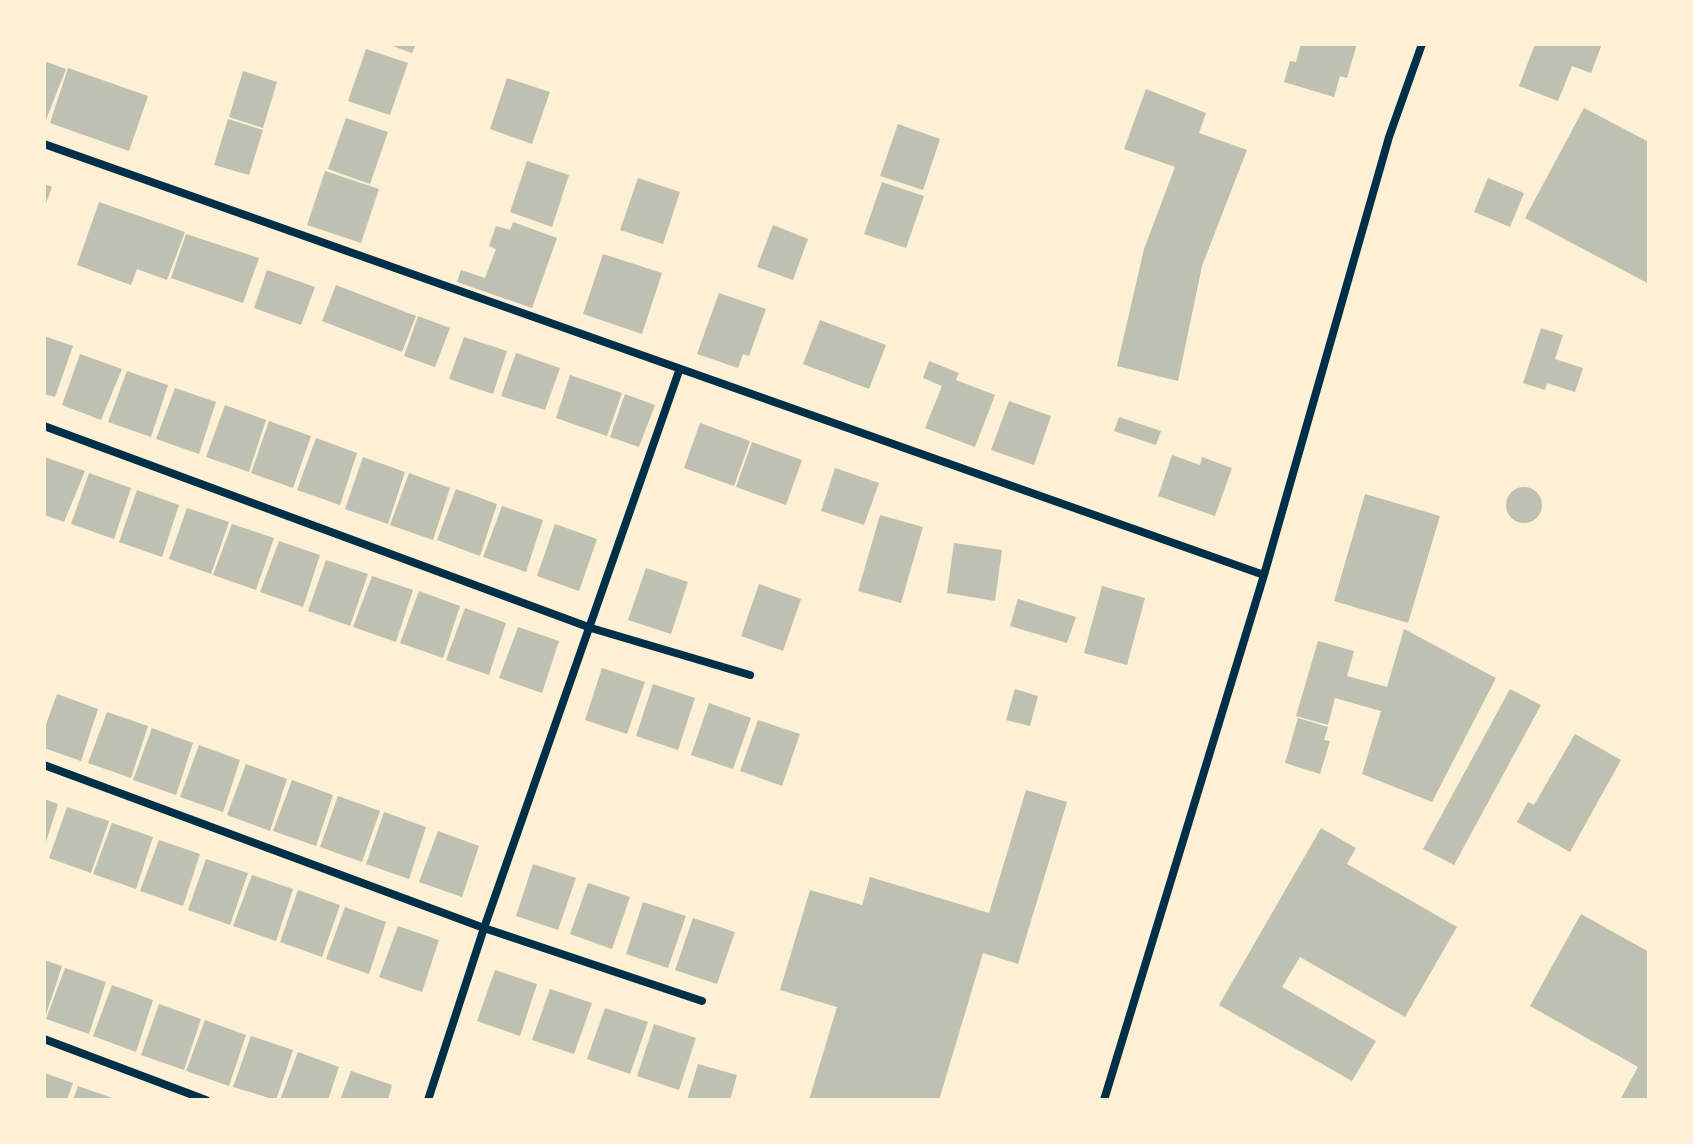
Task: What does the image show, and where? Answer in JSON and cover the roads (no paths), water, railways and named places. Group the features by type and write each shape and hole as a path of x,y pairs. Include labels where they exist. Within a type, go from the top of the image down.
{"street":[{"path":"1104,1100 1264,575 1389,137 1422,44"},
{"path":"44,144 679,371 1264,575"},
{"path":"428,1100 484,928 679,371"},
{"path":"44,426 591,628 750,675"},
{"path":"44,765 484,928 702,1001"},
{"path":"44,1039 206,1100"}]}
